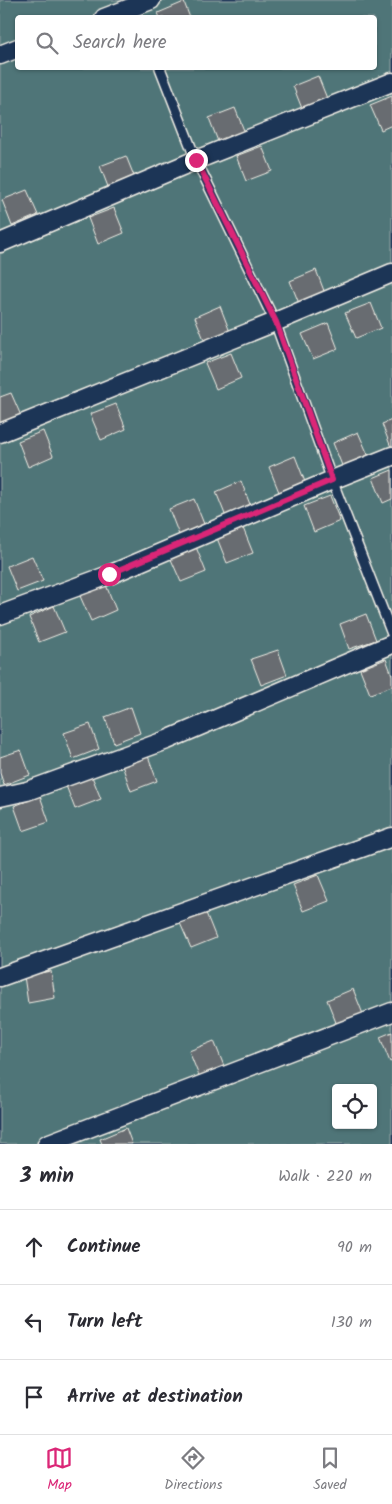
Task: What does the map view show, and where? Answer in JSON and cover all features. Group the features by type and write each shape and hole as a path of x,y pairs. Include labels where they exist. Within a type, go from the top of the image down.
{"street":[{"path":"114,15 142,6"},
{"path":"0,55 15,49"},
{"path":"0,243 196,160 392,82"},
{"path":"0,433 276,322 392,273"},
{"path":"0,616 109,574 392,456"},
{"path":"0,797 26,791 167,740 392,644"},
{"path":"0,977 392,837"},
{"path":"47,1144 392,1012"}],"lane":[{"path":"161,70 196,160 276,322 332,480 392,634"}],"green space":[{"path":"0,0 392,0 392,1144 0,1144"}],"building":[{"path":"184,2 189,15 159,15 158,13"},
{"path":"318,76 328,101 303,111 293,86"},
{"path":"392,96 392,125 381,130 370,105"},
{"path":"235,108 245,133 219,144 209,118"},
{"path":"262,146 272,171 246,181 236,156"},
{"path":"126,156 136,181 110,192 100,166"},
{"path":"27,190 38,215 12,226 2,200"},
{"path":"114,208 124,233 98,244 88,218"},
{"path":"316,270 326,296 300,306 290,281"},
{"path":"371,303 381,328 356,338 345,313"},
{"path":"220,306 230,332 205,342 195,317"},
{"path":"328,323 338,349 313,359 302,334"},
{"path":"231,353 241,378 216,389 205,363"},
{"path":"11,393 22,418 0,426 0,397"},
{"path":"116,404 126,429 101,440 90,414"},
{"path":"392,420 392,450 382,424"},
{"path":"43,431 53,456 28,467 18,441"},
{"path":"358,432 369,457 343,468 333,443"},
{"path":"295,456 305,482 279,492 269,467"},
{"path":"392,470 392,499 383,503 373,478"},
{"path":"241,481 251,507 226,517 216,492"},
{"path":"330,496 340,521 314,532 304,506"},
{"path":"194,499 204,524 179,535 169,509"},
{"path":"243,528 253,553 227,563 217,538"},
{"path":"196,547 206,572 181,582 170,557"},
{"path":"32,556 43,581 17,591 7,566"},
{"path":"106,585 116,610 91,621 80,596"},
{"path":"54,606 65,632 39,642 29,617"},
{"path":"366,614 376,640 349,649 340,624"},
{"path":"278,650 287,675 261,685 251,659"},
{"path":"386,659 392,675 392,686 370,694 360,669"},
{"path":"131,707 140,733 114,743 105,717"},
{"path":"90,724 99,749 73,759 64,733"},
{"path":"21,750 30,775 4,785 0,773 0,757"},
{"path":"148,756 157,781 131,791 122,765"},
{"path":"91,774 101,799 75,809 65,783"},
{"path":"40,796 49,822 23,831 14,806"},
{"path":"318,875 329,901 303,911 293,885"},
{"path":"206,913 216,938 191,948 180,923"},
{"path":"51,971 55,998 28,1003 24,976"},
{"path":"353,989 363,1014 337,1025 327,1000"},
{"path":"392,1032 392,1061 390,1062 380,1037"},
{"path":"214,1041 224,1066 199,1076 189,1051"},
{"path":"126,1128 132,1144 102,1144 100,1139"}],"route":[{"path":"109,574 332,480 276,322 196,160"}]}
